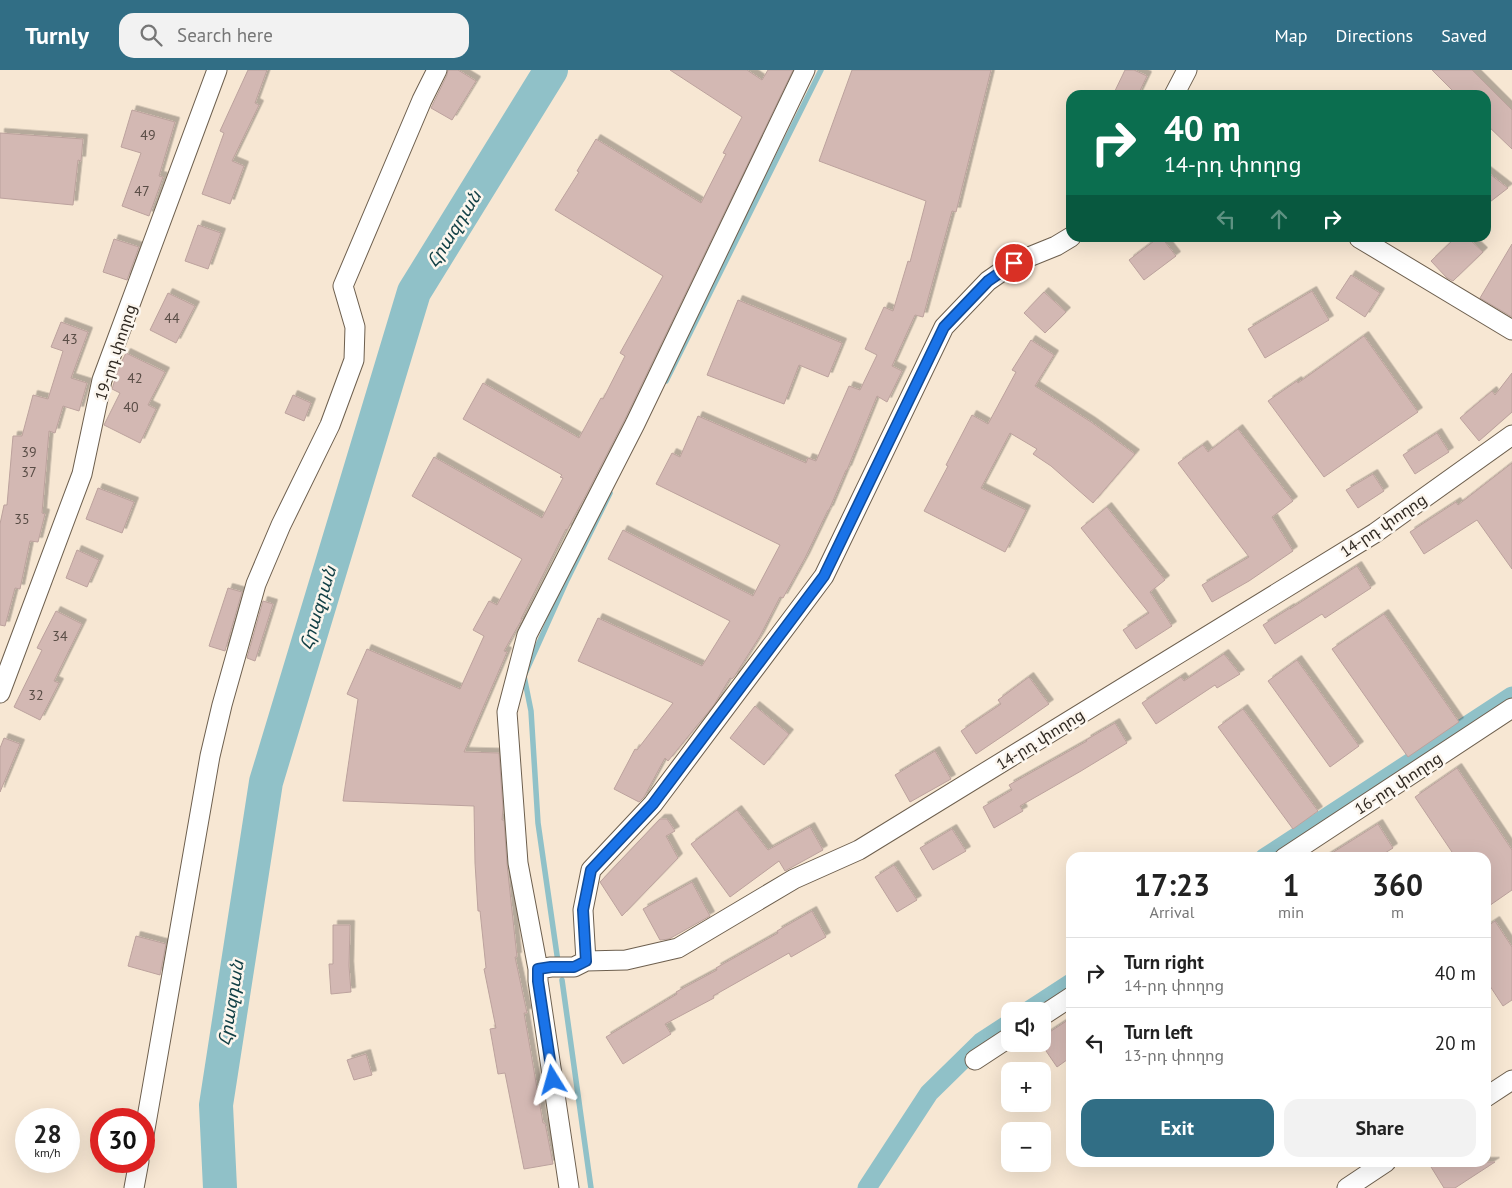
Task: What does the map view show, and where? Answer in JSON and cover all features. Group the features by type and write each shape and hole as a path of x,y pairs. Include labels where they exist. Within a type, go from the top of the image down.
{"street":[{"name":"19-րդ փողոց","path":"0,693 82,474 102,380 217,70"},
{"path":"149,1108 210,756 222,705 256,584 281,525 330,425 354,360 355,327 343,286 422,100 437,70"},
{"path":"569,1188 538,981 538,969 518,863 507,712 527,635 635,424 805,70"},
{"path":"1177,90 1187,70"},
{"path":"586,961 583,910 591,870 653,804 824,576 944,327 988,281 1014,263 1066,240"},
{"path":"1366,242 1512,330"},
{"name":"14-րդ փողոց","path":"538,969 574,967 586,961 626,960 678,948 794,879 859,850 1375,533 1512,435"},
{"name":"16-րդ փողոց","path":"1293,852 1512,708"},
{"path":"1051,1010 1066,1000"},
{"path":"975,1060 1001,1043"},
{"path":"1491,1094 1512,1080"},
{"path":"1347,1188 1378,1167"},
{"path":"134,1188 137,1173"}],"building":[{"path":"248,70 267,70 255,103 259,105 232,161 244,166 230,204 202,194 224,133 220,131"},
{"path":"448,70 458,70 476,81 452,120 431,108"},
{"path":"670,70 747,70 762,80 768,70 793,70 625,419 504,651 507,652 464,752 499,753 503,808 502,820 504,820 517,957 515,957 527,1013 524,1013 543,1123 545,1123 553,1164 524,1169 505,1073 498,1074 490,1029 496,1028 484,969 486,968 480,911 478,911 474,806 343,801 358,699 347,694 367,649 460,689 484,636 473,630 489,601 497,605 522,559 412,496 434,457 542,518 563,478 560,477 562,475 463,419 483,383 579,438 601,398 603,399 625,356 620,353 663,276 555,210 579,172 577,171 596,139 701,203 726,154 723,153 742,117"},
{"path":"852,70 991,70 956,212 952,211 923,317 915,315 892,366 902,371 887,402 877,396 847,470 805,558 783,598 780,597 760,636 734,677 730,678 714,705 668,761 665,758 644,797 639,802 614,789 635,749 637,750 673,703 578,661 598,618 702,666 730,621 608,559 623,530 753,596 780,545 656,484 672,453 680,457 698,416 806,463 808,458 816,461 849,386 860,390 877,355 865,349 884,307 893,311 908,261 910,262 926,201 819,161"},
{"path":"1125,70 1134,70 1147,76 1140,90 1115,90"},
{"path":"1432,70 1472,70 1512,110 1512,149 1491,129 1491,90 1452,90"},
{"path":"132,110 175,122 159,176 163,177 149,216 122,206 141,153 121,147"},
{"path":"0,133 83,139 81,161 78,160 73,205 0,198"},
{"path":"1491,175 1508,188 1491,201"},
{"path":"198,225 221,233 208,269 185,261"},
{"path":"114,239 139,247 127,280 103,272"},
{"path":"1153,242 1165,242 1176,256 1144,280 1129,260"},
{"path":"1451,242 1472,242 1483,252 1453,281 1447,278 1431,261"},
{"path":"1512,244 1512,317 1480,298"},
{"path":"1351,275 1380,293 1365,317 1336,298"},
{"path":"1312,291 1329,320 1265,358 1248,329"},
{"path":"1044,292 1066,312 1045,333 1024,313"},
{"path":"168,293 195,306 176,343 150,330"},
{"path":"738,300 842,343 828,377 799,365 784,404 707,375"},
{"path":"61,322 88,332 71,378 87,383 79,411 63,406 55,433 49,431 42,513 45,514 38,542 30,541 20,589 15,588 5,626 0,625 0,524 4,505 7,505 13,436 22,436 33,395 48,399 63,351 51,347"},
{"path":"1364,336 1418,412 1324,477 1268,401 1297,381 1298,383"},
{"path":"1031,340 1054,355 1035,386 1091,422 1135,454 1093,503 1051,466 1033,454 1037,449 1010,433 981,488 1026,510 1005,552 924,511 972,415 988,424 1016,372 1012,370"},
{"path":"126,353 165,372 148,405 156,409 140,443 104,425 120,393 112,389"},
{"path":"1512,373 1512,412 1479,441 1460,418 1492,391 1495,395"},
{"path":"293,395 311,403 304,421 285,413"},
{"path":"1238,429 1293,501 1272,517 1293,551 1249,581 1212,602 1202,585 1249,557 1178,463 1203,445 1208,452"},
{"path":"1437,433 1449,452 1415,474 1403,455"},
{"path":"1512,463 1512,569 1477,520 1424,554 1410,532 1456,502 1458,505"},
{"path":"1373,474 1384,491 1358,508 1346,490"},
{"path":"98,488 134,502 122,533 86,519"},
{"path":"1107,507 1165,580 1150,592 1172,626 1136,649 1123,630 1149,613 1081,528"},
{"path":"77,550 99,560 87,587 66,578"},
{"path":"1357,566 1371,588 1325,618 1322,614 1275,644 1263,625"},
{"path":"228,588 242,592 225,651 209,646"},
{"path":"263,601 273,604 255,661 247,658"},
{"path":"56,611 82,624 54,681 59,683 40,720 14,707 42,650 37,648"},
{"path":"1384,614 1459,722 1408,757 1332,649"},
{"path":"1224,654 1240,674 1217,688 1215,685 1156,724 1142,703 1181,677 1184,681"},
{"path":"1297,660 1359,746 1330,767 1268,681"},
{"path":"1029,677 1049,704 976,754 961,731 1001,704 998,700"},
{"path":"755,706 789,734 764,765 730,738"},
{"path":"1243,709 1318,811 1293,829 1218,727"},
{"path":"1115,723 1127,743 1020,806 1023,811 994,828 983,807 1012,790 1009,785"},
{"path":"4,738 20,744 0,792 0,748"},
{"path":"935,751 951,779 910,802 895,775"},
{"path":"1457,768 1512,850 1512,890 1491,905 1491,852 1452,852 1415,797"},
{"path":"737,810 768,850 810,827 823,850 785,871 779,861 730,897 691,844"},
{"path":"660,819 667,819 675,831 666,836 678,858 622,916 600,882"},
{"path":"1378,824 1393,848 1387,852 1334,852"},
{"path":"952,829 966,851 933,870 920,848"},
{"path":"894,865 917,900 897,912 875,877"},
{"path":"692,882 710,916 669,939 660,940 643,909"},
{"path":"812,911 826,937 791,957 789,953 713,996 714,998 665,1024 671,1034 623,1064 606,1037 677,994 676,992 717,970 716,968 778,933 777,931"},
{"path":"1495,921 1512,947 1512,1000 1503,1006 1491,988 1491,924"},
{"path":"333,925 350,925 349,966 351,992 331,994 329,964 333,964"},
{"path":"136,936 166,944 160,975 128,966"},
{"path":"1066,1021 1066,1061 1057,1067 1047,1052 1051,1052 1051,1031"},
{"path":"366,1054 372,1075 354,1080 347,1060"},
{"path":"1431,1167 1487,1167 1455,1188 1444,1188"}],"waterway":[{"name":"Հրազդան","path":"220,1188 216,1105 266,782 414,292 551,70"},
{"path":"666,381 821,70"},
{"path":"558,962 538,823 531,711 524,676 567,580 610,493"},
{"path":"1273,852 1512,696"},
{"path":"562,980 591,1188"},
{"path":"1042,1002 1066,986"},
{"path":"867,1188 929,1093 981,1042 1001,1029"}],"route":[{"path":"553,1080 538,981 538,969 574,967 586,961 583,910 591,870 653,804 824,576 944,327 988,281 1014,263"}]}
